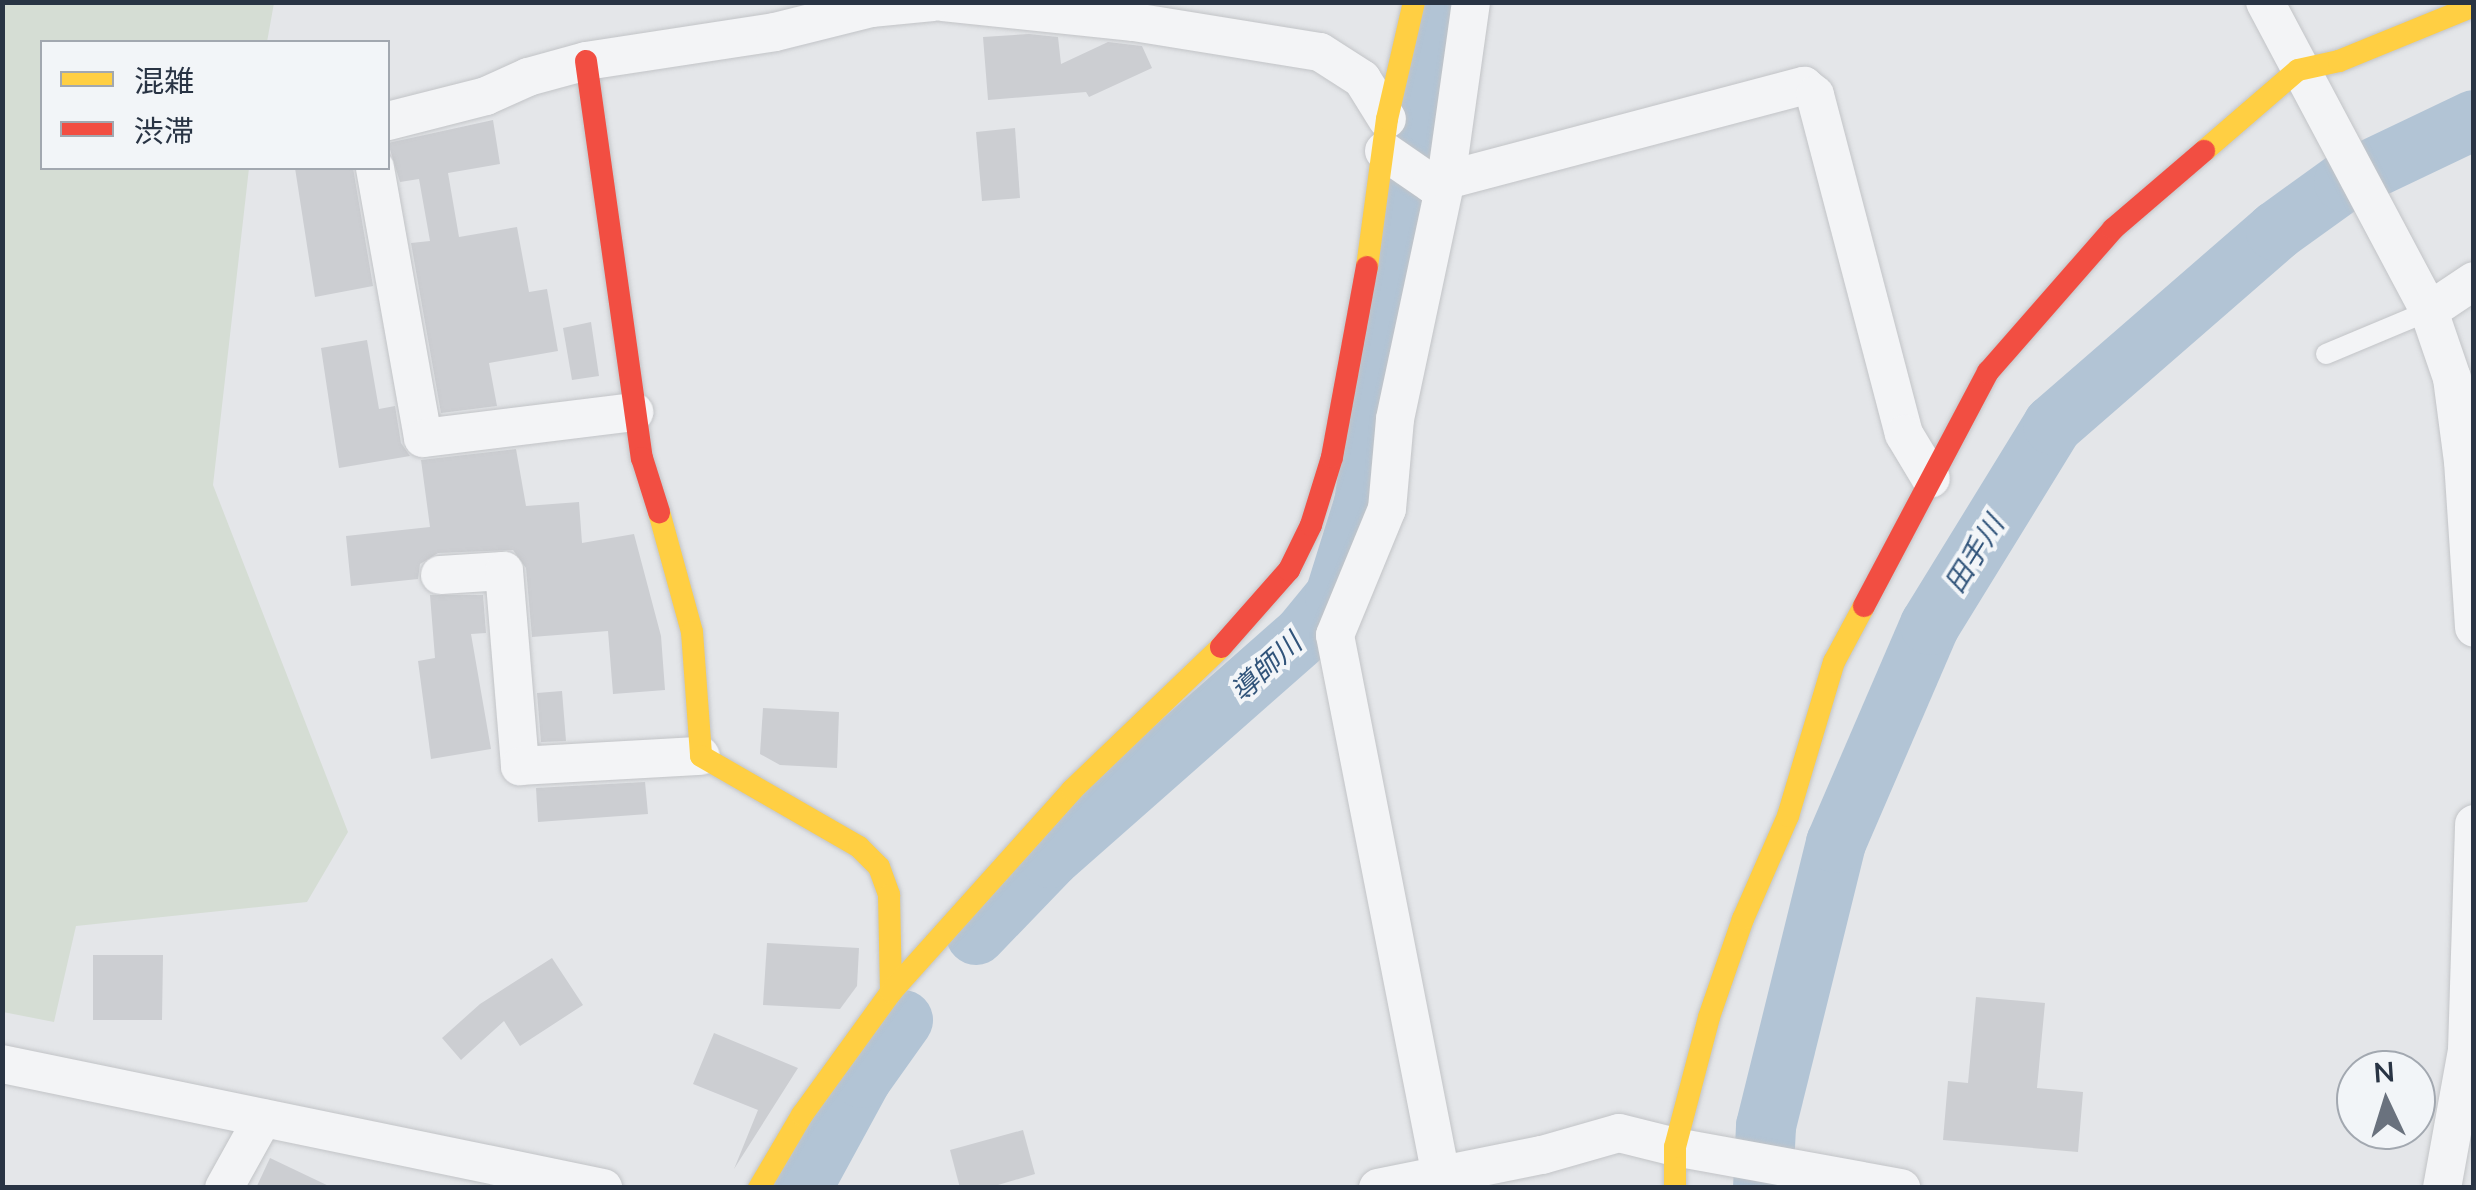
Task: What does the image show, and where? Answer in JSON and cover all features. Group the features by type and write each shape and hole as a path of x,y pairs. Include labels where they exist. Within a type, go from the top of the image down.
{"street":[{"path":"390,120 486,96 528,77 586,61 775,32 871,8 933,2"},
{"path":"943,2 1134,22 1320,52 1362,79 1385,135 1439,182"},
{"path":"759,1188 802,1114 891,992 1072,790 1246,624 1289,570 1311,525 1332,457 1363,297 1385,135 1414,2"},
{"path":"1441,1176 1335,635 1387,509 1396,419 1472,2"},
{"path":"2264,2 2424,304 2452,378 2463,460 2474,628"},
{"path":"1674,1188 1675,1148 1709,1016 1743,919 1788,816 1834,662 1988,372 2113,229 2303,80 2339,61 2474,6"},
{"path":"586,61 642,458 689,615 700,756"},
{"path":"1439,182 1804,86 1815,95 1904,434 1932,479"},
{"path":"375,170 423,438 634,412"},
{"path":"2424,304 2474,281"},
{"path":"440,575 504,571 520,766 700,756 859,847 879,866 888,895 891,992"},
{"path":"2442,1188 2467,1050 2474,824"},
{"path":"2,1064 603,1188"},
{"path":"224,1188 263,1118"},
{"path":"1378,1188 1542,1155 1618,1132 1675,1148 1901,1188"}],"lane":[{"path":"2326,354 2424,304"}],"shaded area":[{"path":"2,3 274,3 267,40 40,40 40,170 249,170 213,485 348,832 307,902 76,926 54,1022 3,1012"}],"building":[{"path":"983,37 1058,37 1061,64 1108,42 1142,46 1152,68 1089,97 1086,92 988,100"},
{"path":"493,120 500,164 448,173 459,237 517,227 529,292 547,289 558,351 489,363 497,406 441,413 411,243 430,241 419,179 400,182 390,143"},
{"path":"1015,128 1020,198 982,201 976,132"},
{"path":"295,170 353,170 373,286 315,297"},
{"path":"591,322 599,376 572,380 563,328"},
{"path":"367,340 379,409 395,406 401,443 410,456 339,468 321,348"},
{"path":"516,449 526,506 579,502 582,543 634,534 661,636 665,690 613,694 608,631 532,637 526,568 513,550 438,553 420,564 418,579 351,586 346,536 430,527 421,460"},
{"path":"430,595 483,595 486,633 471,634 491,749 431,759 418,661 435,658"},
{"path":"562,691 566,741 541,742 537,693"},
{"path":"763,708 839,712 837,768 780,765 760,754"},
{"path":"645,782 648,814 538,822 536,788"},
{"path":"767,943 859,948 857,986 840,1009 763,1005"},
{"path":"93,955 163,955 162,1020 93,1020"},
{"path":"552,958 583,1005 520,1046 504,1021 461,1060 442,1038 480,1004"},
{"path":"1976,997 2045,1003 2037,1088 2083,1092 2078,1152 1943,1140 1948,1081 1968,1083"},
{"path":"714,1033 798,1068 734,1169 758,1110 693,1084"},
{"path":"1023,1130 1035,1174 988,1188 960,1188 950,1150"},
{"path":"270,1158 333,1188 256,1188"}],"waterway":[{"name":"導師川","path":"976,935 1050,858 1303,635 1335,596 1364,503 1401,262 1424,146 1441,2"},
{"name":"田手川","path":"1763,1188 1766,1126 1836,843 1930,625 2053,425 2276,231 2344,182 2474,120"},
{"name":"導師川","path":"802,1188 862,1078 903,1020"}],"traffic: slow":[{"path":"1367,267 1387,119 1414,2"},
{"path":"2204,151 2298,70 2339,61 2474,6"},
{"path":"659,512 692,632 701,756 859,847 879,867 889,895 891,992"},
{"path":"1675,1188 1675,1147 1709,1017 1743,919 1788,816 1834,662 1864,606"},
{"path":"759,1188 802,1115 891,992 1072,790 1221,647"}],"traffic: jam":[{"path":"586,61 642,458 659,512"},
{"path":"1864,606 1988,372 2113,229 2204,151"},
{"path":"1221,647 1289,570 1311,525 1332,457 1367,267"}]}
